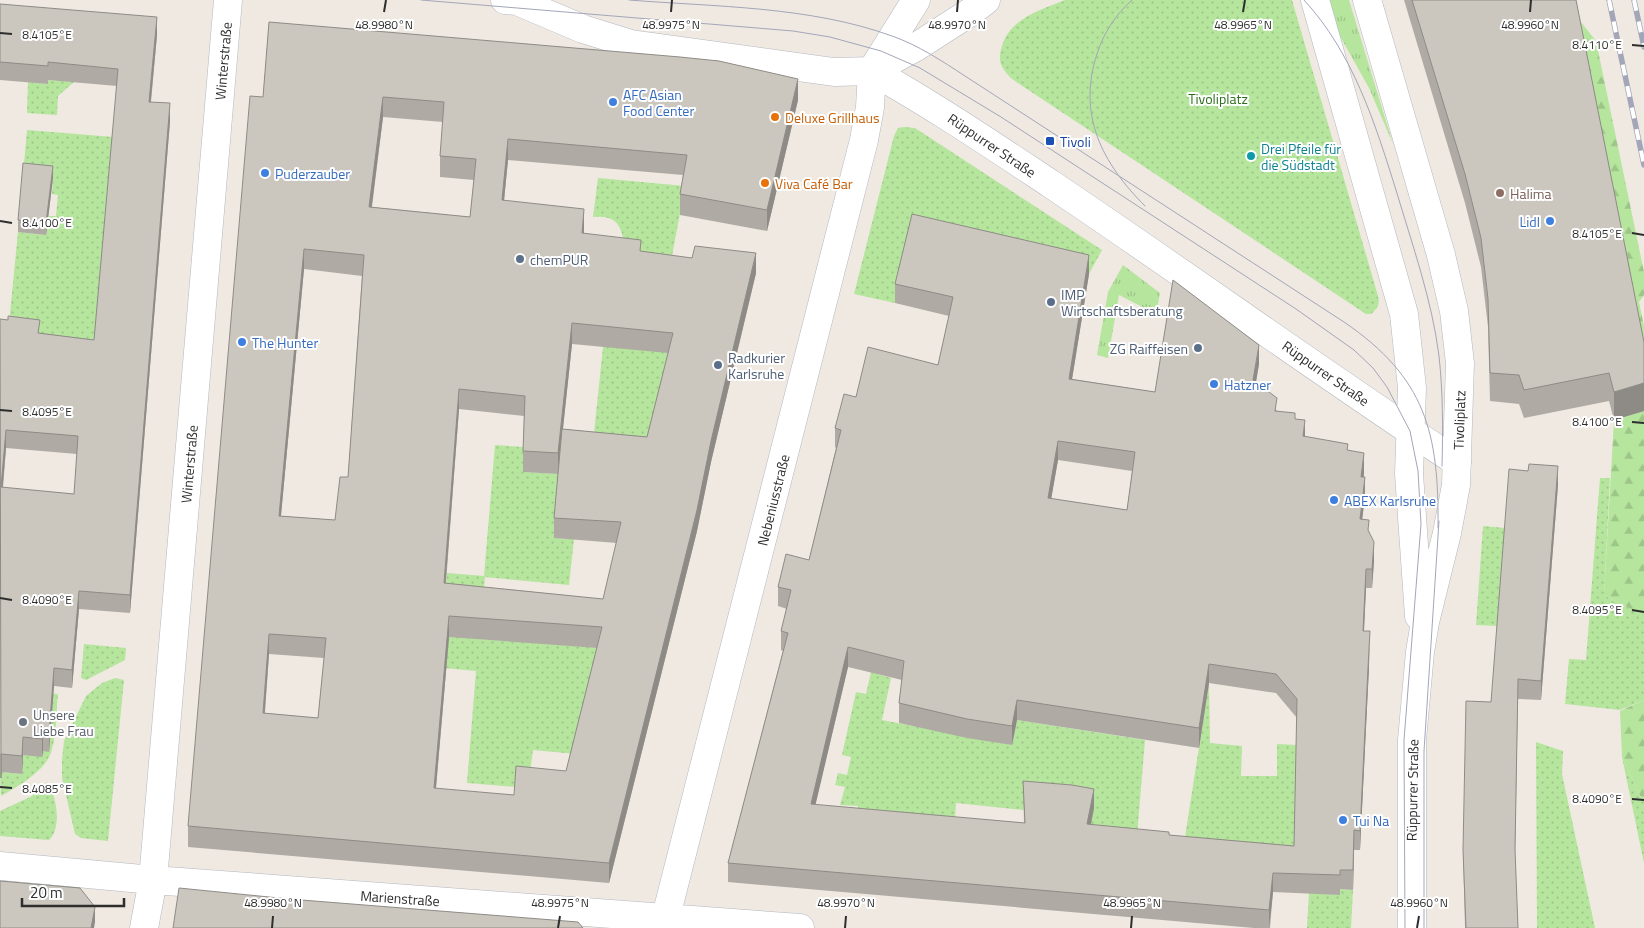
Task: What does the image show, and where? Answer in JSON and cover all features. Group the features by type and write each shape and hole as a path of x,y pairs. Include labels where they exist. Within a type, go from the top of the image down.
{"street":[{"name":"Winterstraße","path":"144,928 153,880 228,0"},
{"path":"514,0 583,30 631,44 834,72 872,71 940,32 986,0"},
{"path":"872,71 916,0"},
{"name":"Rüppurrer Straße","path":"1315,0 1404,314 1412,388 1409,474 1420,620 1420,652"},
{"name":"Tivoliplatz","path":"1367,0 1438,246 1454,310 1460,363 1457,462"},
{"name":"Rüppurrer Straße","path":"872,71 934,106 1127,235 1307,359 1342,386 1457,462 1448,533 1424,622 1420,652 1412,740 1412,928"},
{"name":"Nebeniusstraße","path":"665,923 864,140 870,107 872,71"},
{"name":"Marienstraße","path":"0,866 665,923 800,928"}],"green space":[{"name":"Tivoliplatz","path":"1065,0 1292,0 1378,296 1379,304 1371,314 1366,314 1012,79 1003,68 1000,60 1006,36 1012,28 1028,16"},
{"path":"1328,0 1349,0 1393,144 1369,88 1336,29"},
{"path":"1575,0 1581,22 1596,41 1644,272 1644,295 1639,302 1644,326 1644,370"},
{"path":"48,80 74,82 58,96 57,115 27,113 28,82 47,84"},
{"path":"898,128 915,128 1102,250 1089,274 912,233 895,303 854,294 894,136"},
{"path":"27,130 114,137 89,413 8,334 18,232 46,235 49,216 56,216 58,195 52,194 53,178 23,175"},
{"path":"598,178 685,186 672,256 696,259 649,447 592,452 603,347 623,238 620,227 614,220 605,217 593,217"},
{"path":"1123,265 1160,293 1156,314 1119,295 1108,358 1097,355 1108,292"},
{"path":"1644,411 1644,616 1604,595 1614,420"},
{"path":"495,445 524,447 523,472 560,474 554,538 574,539 569,585 485,577 479,639 602,648 576,754 533,750 528,788 467,783 476,671 412,665 443,617 447,573 484,576"},
{"path":"1600,478 1610,478 1604,595 1644,616 1644,700 1620,710 1565,704 1569,659 1586,660"},
{"path":"1483,526 1505,528 1498,626 1476,625"},
{"path":"84,644 126,648 125,660 86,680 81,678"},
{"path":"871,672 891,678 882,720 1012,745 1017,720 1145,740 1137,836 1090,831 1080,787 1065,784 1025,800 1023,810 956,803 955,819 858,811 858,806 840,805 845,787 835,785 838,773 847,775 851,757 842,755 856,692 866,694"},
{"path":"115,678 124,680 108,841 81,838 75,834 62,778 64,741 86,696 102,683"},
{"path":"1209,683 1210,743 1242,746 1241,776 1277,776 1277,744 1298,745 1295,847 1185,837"},
{"path":"48,693 58,694 55,736 49,757 31,777 1,796 0,772 21,774 23,750"},
{"path":"1644,700 1644,799 1641,798 1622,757 1620,711"},
{"path":"1536,742 1563,751 1562,774 1595,928 1537,928"},
{"path":"1622,757 1641,798 1644,799 1644,863"},
{"path":"47,782 53,795 57,812 56,828 49,840 0,836 0,811 32,796"},
{"path":"1340,889 1353,890 1351,928 1307,928 1309,893 1340,895"}],"building":[{"path":"1412,0 1576,0 1644,342 1644,383 1614,392 1609,373 1524,390 1519,375 1490,373 1488,299 1481,238 1465,174"},
{"path":"0,4 157,17 149,102 170,103 130,595 79,591 72,670 54,668 49,734 43,733 42,739 23,737 22,756 1,754 1,778 0,319 8,320 8,316 40,320 38,333 94,340 118,69 48,62 48,66 0,62","holes":["6,430 78,436 74,494 1,487"]},
{"path":"269,22 719,61 798,79 767,210 680,194 687,155 508,139 502,200 584,209 582,233 641,240 640,251 692,258 695,246 756,253 711,441 697,510 609,863 188,826 250,96 263,97","holes":["383,97 444,102 440,156 476,159 470,217 369,207","304,249 364,255 348,477 340,477 335,520 279,516","572,323 673,333 647,437 562,429 554,518 621,522 603,599 444,583 459,389 525,396 523,451 558,453","449,616 602,627 566,771 516,766 514,795 434,788","269,634 326,638 318,718 263,713"]},
{"path":"23,163 53,166 46,223 18,220"},
{"path":"912,214 1089,255 1069,379 1155,392 1173,280 1259,345 1253,380 1277,398 1275,411 1295,413 1295,419 1305,420 1303,436 1348,444 1347,450 1364,453 1361,477 1365,477 1360,519 1369,520 1368,530 1374,542 1372,569 1366,569 1363,631 1370,631 1360,831 1354,830 1353,870 1340,870 1340,875 1273,873 1269,910 728,863 788,633 781,631 791,590 778,587 786,554 809,560 841,430 835,428 844,394 856,397 868,347 938,365 953,297 895,284","holes":["1058,441 1135,452 1127,510 1048,498","848,647 904,661 899,703 967,719 1012,726 1017,700 1199,728 1209,664 1276,674 1297,699 1294,846 1169,835 1169,832 1087,824 1094,789 1072,785 1023,781 1025,823 811,804"]},
{"path":"1529,464 1558,466 1541,681 1518,679 1515,849 1518,928 1466,928 1463,850 1466,701 1491,702 1509,469 1528,471"},
{"path":"0,881 80,888 95,907 91,928 0,928"},
{"path":"179,888 289,899 578,922 583,928 173,928"}],"tram line":[{"path":"421,0 793,31 830,37 881,51 920,68 1001,117 1296,309 1354,350 1373,368 1387,387 1410,431 1418,471 1421,524 1404,740 1405,928"},
{"path":"629,0 795,13 860,26 911,44 948,65 1344,322 1372,343 1393,364 1410,387 1422,410 1430,436 1435,464 1438,494 1438,528"},
{"path":"1132,0 1115,18 1106,32 1097,54 1090,97 1092,118 1097,137 1106,155 1117,173 1145,206"},
{"path":"1304,0 1336,43 1371,114 1415,251 1432,314 1439,356 1442,466"},
{"path":"1424,928 1424,751 1439,521"}],"railway":[{"path":"1609,0 1644,165"},
{"path":"1634,0 1644,47"}],"place":[{"name":"AFC Asian Food Center","path":"613,102"},
{"name":"Deluxe Grillhaus","path":"775,117"},
{"name":"Tivoli","path":"1050,141"},
{"name":"Drei Pfeile für die Südstadt","path":"1251,156"},
{"name":"Puderzauber","path":"265,173"},
{"name":"Viva Café Bar","path":"765,183"},
{"name":"Halima","path":"1500,193"},
{"name":"Lidl","path":"1550,221"},
{"name":"chemPUR","path":"520,259"},
{"name":"IMP Wirtschaftsberatung","path":"1051,302"},
{"name":"The Hunter","path":"242,342"},
{"name":"ZG Raiffeisen","path":"1198,348"},
{"name":"Radkurier Karlsruhe","path":"718,365"},
{"name":"Hatzner","path":"1214,384"},
{"name":"ABEX Karlsruhe","path":"1334,500"},
{"name":"Unsere Liebe Frau","path":"23,722"},
{"name":"Tui Na","path":"1343,820"}]}
